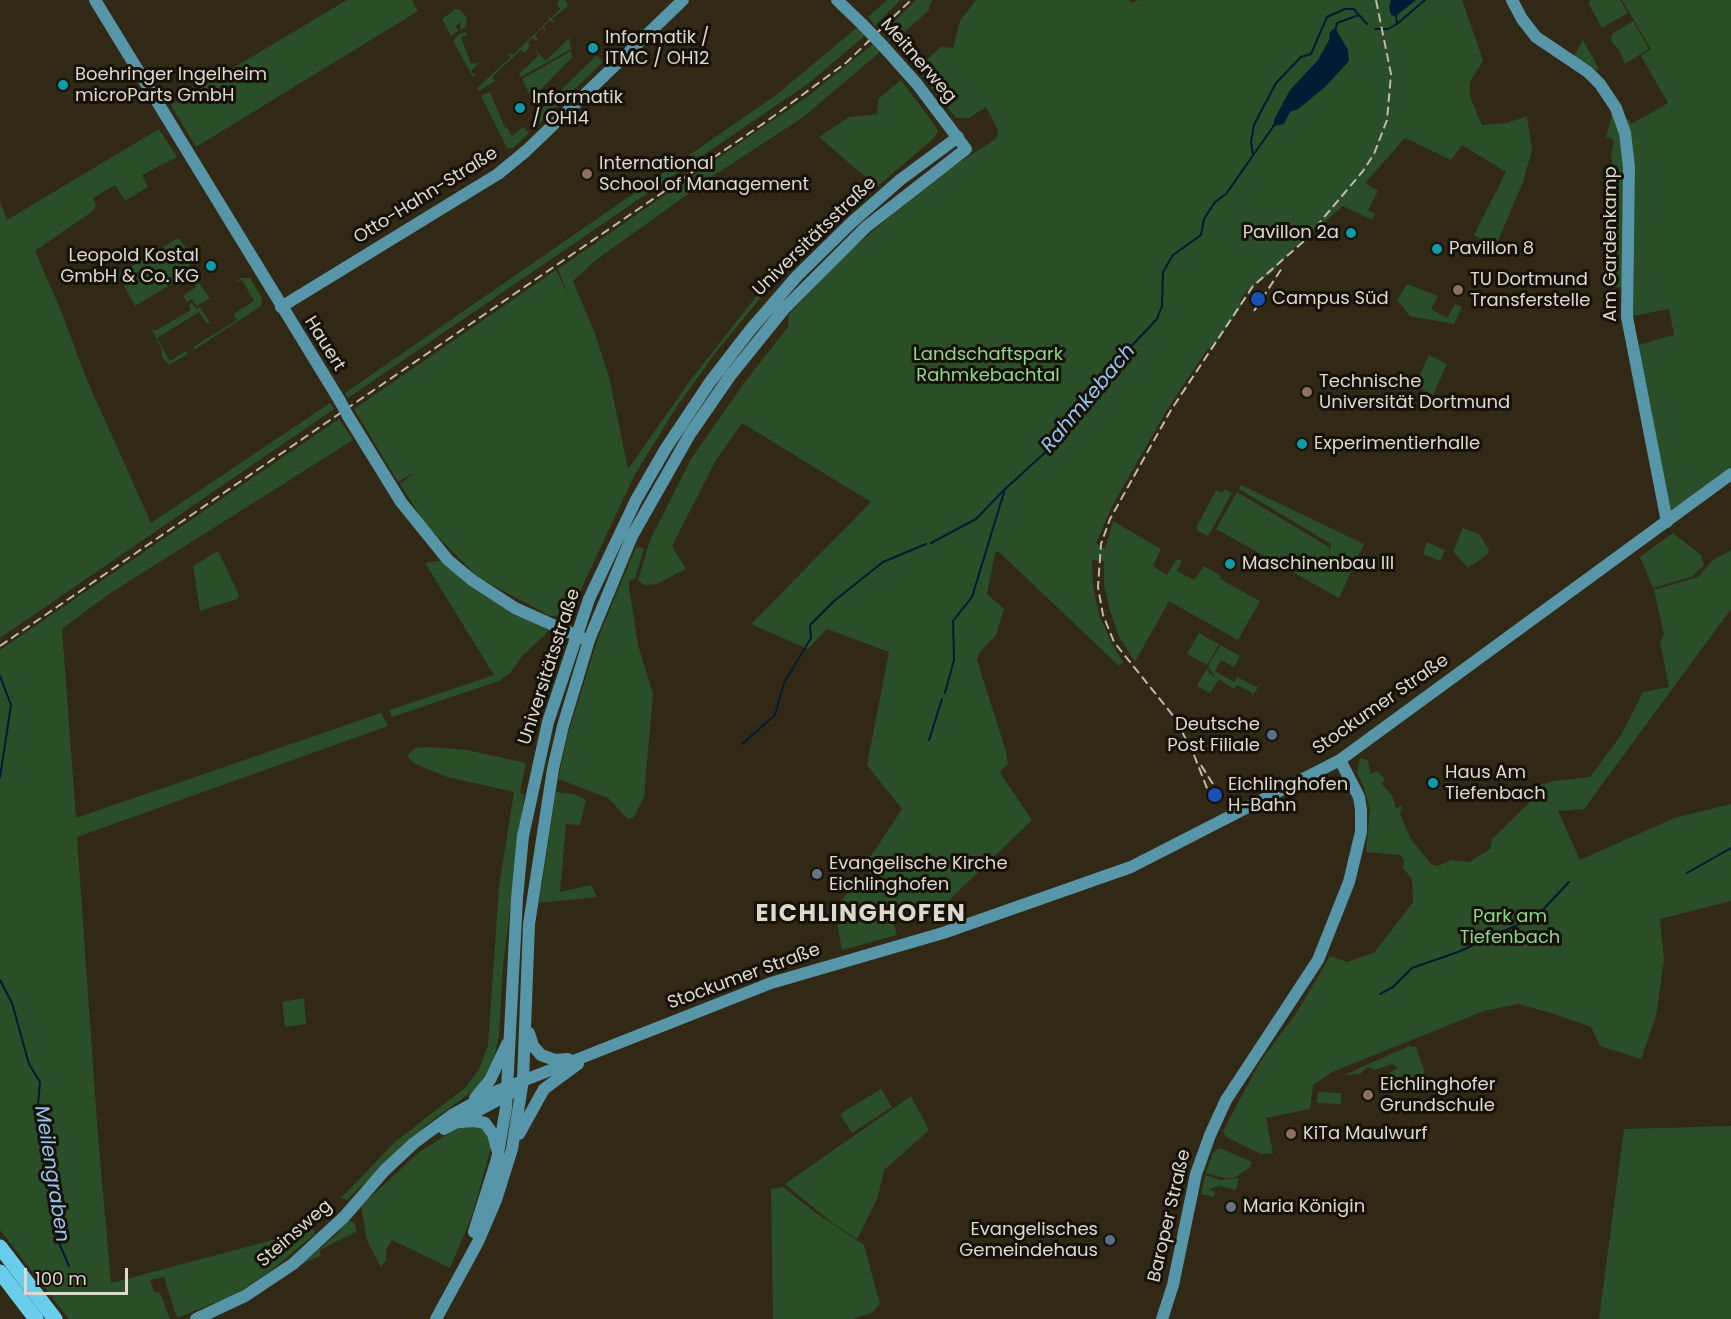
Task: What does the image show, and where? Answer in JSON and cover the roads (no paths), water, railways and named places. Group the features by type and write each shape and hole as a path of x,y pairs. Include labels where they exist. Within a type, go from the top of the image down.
{"highway":[{"path":"0,1247 55,1319"},
{"path":"0,1272 36,1319"}],"main road":[{"name":"Hauert","path":"95,0 401,502 436,548 491,594 540,620 589,640"},
{"name":"Otto-Hahn-Straße","path":"281,307 498,174 683,0"},
{"name":"Meitnerweg","path":"837,0 883,46 966,149"},
{"name":"Am Gardenkamp","path":"1512,0 1522,19 1536,37 1594,78 1612,102 1625,133 1629,167 1627,317 1667,522"},
{"name":"Universitätsstraße","path":"464,1265 497,1159 508,1090 517,898 531,796 537,766 575,635 636,500 688,412 732,352 769,307 834,239 900,180 958,137"},
{"name":"Universitätsstraße","path":"436,1319 478,1242 496,1200 512,1149 522,1084 527,1027 529,924 547,799 562,726 589,640 647,507 690,434 730,376 784,309 846,245 886,210 966,149"},
{"name":"Stockumer Straße","path":"508,1090 791,976 943,933 1131,867 1340,760 1731,474"},
{"path":"540,620 562,638 568,658"},
{"name":"Baroper Straße","path":"1162,1319 1202,1154 1226,1100 1318,960 1348,882 1361,832 1361,810 1359,797 1340,760"},
{"name":"Universitätsstraße","path":"527,1027 533,1046 541,1055 555,1060 577,1062"},
{"path":"465,1107 490,1080 509,1037"},
{"path":"512,1149 544,1089 577,1062"},
{"name":"Steinsweg","path":"196,1319 245,1296 293,1264 326,1234 414,1143 465,1107 508,1090"},
{"name":"Steinsweg","path":"377,1181 421,1145 508,1090"},
{"path":"456,1122 475,1120 488,1125 495,1139 497,1159"}],"water":[{"path":"1391,0 1416,0 1396,16 1391,15 1389,7"},
{"path":"1335,28 1348,50 1349,61 1325,87 1298,109 1290,112 1284,124 1274,126 1274,120 1290,90 1318,60 1329,40 1330,32"}],"waterway":[{"name":"Rahmkebach","path":"1397,24 1425,0"},
{"name":"Rahmkebach","path":"1253,155 1251,142 1254,125 1276,83 1301,57 1311,54 1327,17 1345,9 1354,9 1358,14"},
{"name":"Rahmkebach","path":"1335,31 1337,23 1359,15 1367,24"},
{"name":"Rahmkebach","path":"1375,29 1388,29 1397,24 1396,15"},
{"name":"Rahmkebach","path":"945,693 954,660 953,621 972,597 1005,489 1059,440 1088,392 1157,319 1162,306 1163,272 1173,255 1201,235 1204,219 1215,202 1226,194 1275,124"},
{"path":"931,543 976,519 1003,491"},
{"path":"742,744 775,715 784,683 811,638 810,625 834,601 883,562 926,544"},
{"name":"Meilengraben","path":"0,676 11,705 0,777"},
{"name":"Rahmkebach","path":"929,740 942,699"},
{"path":"1687,873 1731,848"},
{"path":"1380,994 1393,987 1412,968 1458,952 1537,916 1569,882"},
{"name":"Meilengraben","path":"0,980 12,1003 29,1064 40,1082 38,1105 45,1140 44,1157 59,1206 57,1238 69,1266"}],"railway":[{"path":"0,646 767,121 847,62 911,0"},
{"path":"1212,801 1194,755 1175,718 1114,642 1103,615 1098,587 1101,544 1110,519 1171,410 1253,286 1304,241 1363,171 1374,154 1387,120 1391,74 1376,0"},
{"path":"1254,311 1282,268"},
{"path":"1201,765 1221,797"}],"place":[{"name":"Informatik / ITMC / OH12","path":"593,48"},
{"name":"Boehringer Ingelheim microParts GmbH","path":"63,85"},
{"name":"Informatik / OH14","path":"520,108"},
{"name":"International School of Management","path":"587,174"},
{"name":"Pavillon 2a","path":"1351,233"},
{"name":"Pavillon 8","path":"1437,249"},
{"name":"Leopold Kostal GmbH & Co. KG","path":"211,266"},
{"name":"TU Dortmund Transferstelle","path":"1458,290"},
{"name":"Campus Süd","path":"1258,299"},
{"name":"Technische Universität Dortmund","path":"1307,392"},
{"name":"Experimentierhalle","path":"1302,444"},
{"name":"Maschinenbau III","path":"1230,564"},
{"name":"Deutsche Post Filiale","path":"1272,735"},
{"name":"Haus Am Tiefenbach","path":"1433,783"},
{"name":"Eichlinghofen H-Bahn","path":"1215,795"},
{"name":"Evangelische Kirche Eichlinghofen","path":"817,874"},
{"name":"Eichlinghofer Grundschule","path":"1368,1095"},
{"name":"KiTa Maulwurf","path":"1291,1134"},
{"name":"Maria Königin","path":"1231,1207"},
{"name":"Evangelisches Gemeindehaus","path":"1110,1240"}],"district":[{"name":"EICHLINGHOFEN","path":"861,915"}],"park label":[{"name":"Landschaftspark Rahmkebachtal","path":"988,365"},
{"name":"Park am Tiefenbach","path":"1510,927"}]}
